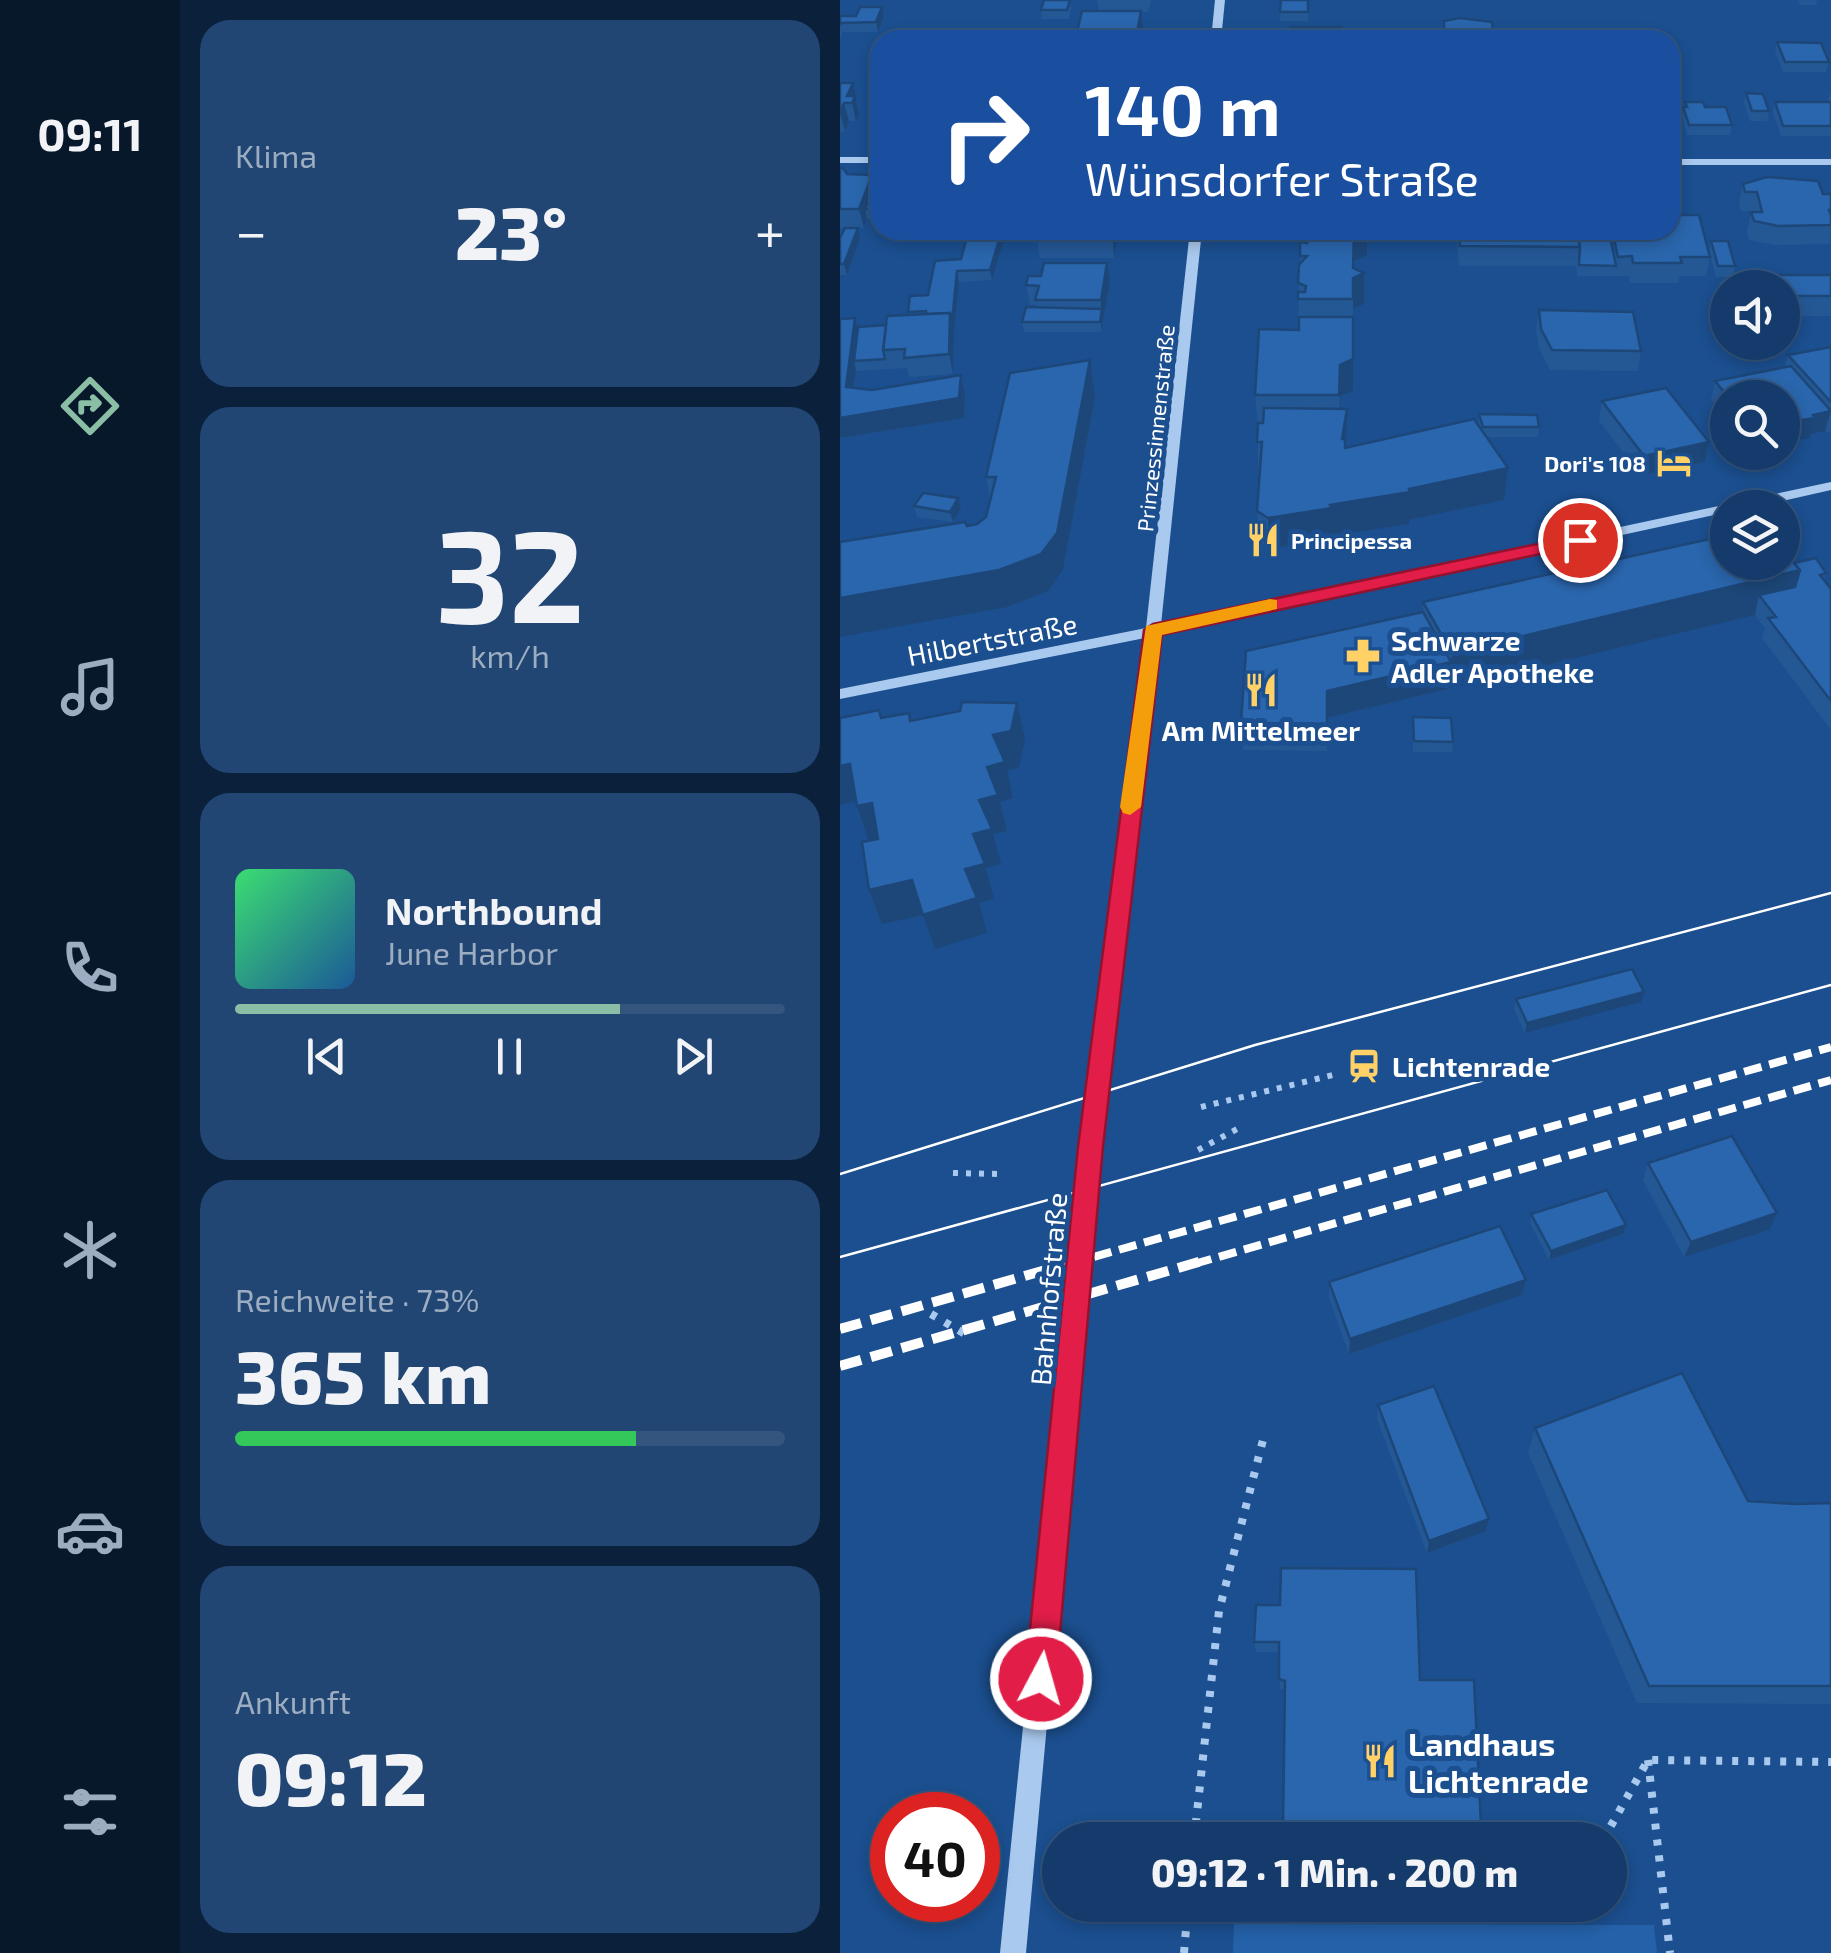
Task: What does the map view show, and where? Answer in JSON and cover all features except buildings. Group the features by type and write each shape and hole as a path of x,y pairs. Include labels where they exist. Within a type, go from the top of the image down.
{"street":[{"path":"1217,30 1220,0"},
{"path":"840,160 870,160"},
{"path":"1680,162 1831,162"},
{"name":"Prinzessinnenstraße","path":"1153,630 1195,240"},
{"name":"Hilbertstraße","path":"1800,493 1831,486"},
{"name":"Hilbertstraße","path":"840,694 1090,647 1153,630 1710,512"},
{"name":"Bahnhofstraße","path":"1013,1953 1090,1147 1153,630"}],"path":[{"path":"1201,1106 1333,1075"},
{"path":"1198,1150 1239,1128"},
{"path":"953,1173 1000,1174"},
{"path":"932,1314 972,1338"},
{"path":"1196,1822 1219,1611 1264,1436"},
{"path":"1648,1760 1831,1762"},
{"path":"1613,1822 1648,1760"},
{"path":"1648,1760 1670,1953"},
{"path":"1184,1953 1187,1922"}],"shaded area":[{"path":"1234,1924 1654,1925 1657,1953 1233,1953"}],"tram line":[{"path":"840,1174 1255,1045 1831,893"},
{"path":"840,1257 1831,985"}],"railway":[{"path":"1069,1264 1831,1047"},
{"path":"1194,1264 1831,1080"},
{"path":"840,1329 1077,1261"},
{"path":"840,1366 1202,1261"}],"slow traffic":[{"path":"1130,807 1153,630 1270,605"}],"place":[{"name":"Dori's 108","path":"1674,463"},
{"name":"Principessa","path":"1263,540"},
{"name":"Schwarze Adler Apotheke","path":"1363,656"},
{"name":"Am Mittelmeer","path":"1261,690"},
{"name":"Lichtenrade","path":"1364,1066"},
{"name":"Landhaus Lichtenrade","path":"1380,1761"}],"route":[{"path":"1041,1679 1090,1147 1153,630 1580,540"}]}
